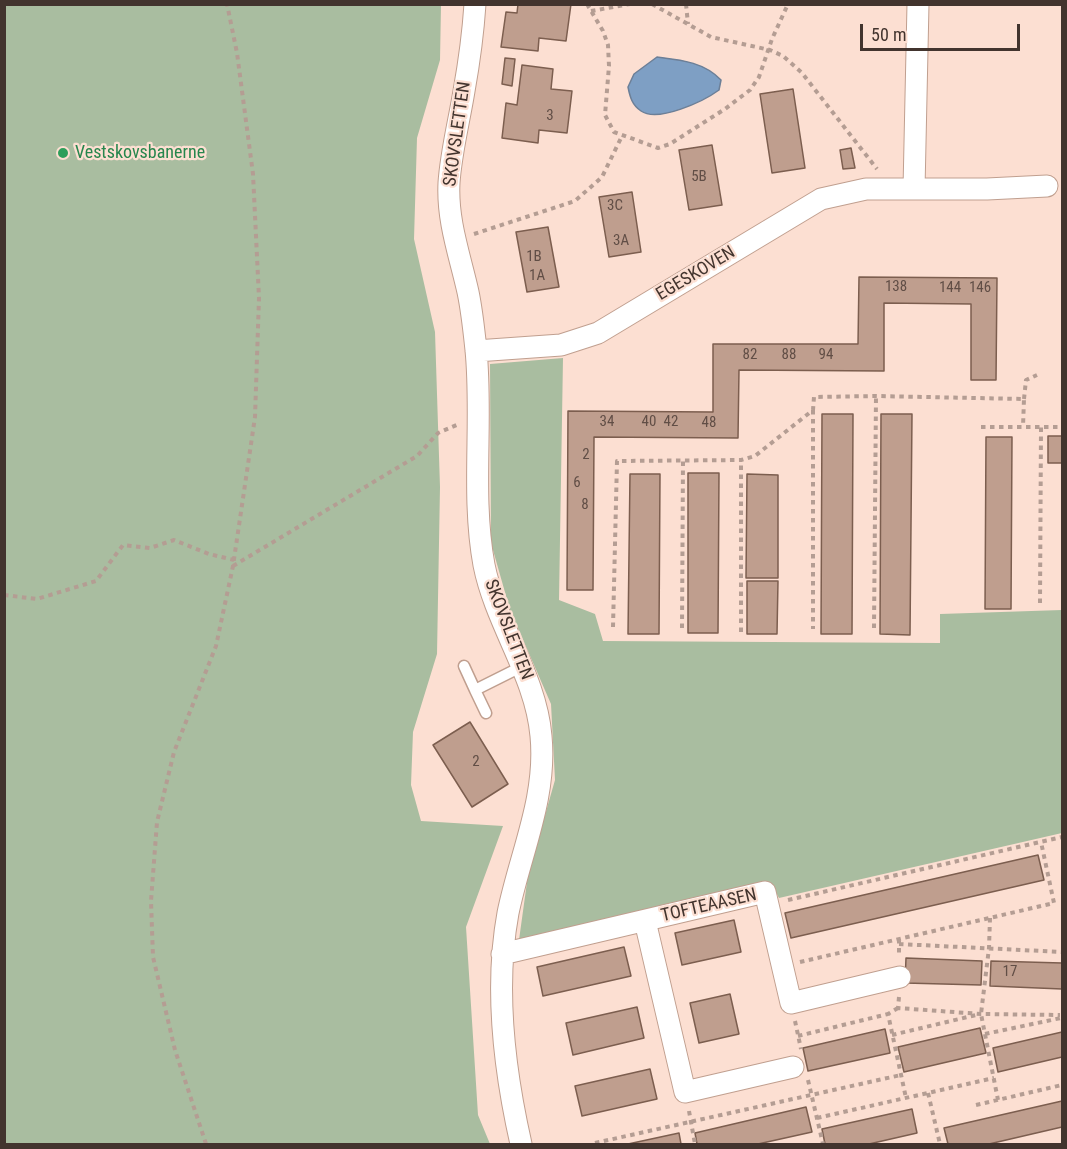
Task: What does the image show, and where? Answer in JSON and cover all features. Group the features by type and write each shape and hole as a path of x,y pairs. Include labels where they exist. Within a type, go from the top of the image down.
{"street":[{"name":"SKOVSLETTEN","path":"475,4 464,92 453,140 449,186 451,223 468,293 476,351 478,519 485,568 497,609 535,700 541,735 542,764 539,797 518,869 502,954 501,1002 504,1047 521,1144"},
{"path":"914,189 918,4"},
{"name":"EGESKOVEN","path":"476,351 561,345 598,333 821,199 866,189 987,189 1047,186"},
{"name":"TOFTEAASEN","path":"502,954 765,892 791,1003 900,977"},
{"name":"TOFTEAASEN","path":"645,921 685,1092"},
{"path":"685,1092 793,1067"}],"lane":[{"path":"464,666 486,714"},
{"path":"475,690 521,667"}],"path":[{"path":"206,1144 175,1050 153,957 151,901 157,822 174,752 216,646 233,563 255,417 259,298 253,174 237,53 227,4"},
{"path":"587,4 603,31 608,45 609,66 604,115 614,132 658,148 670,144 750,90 759,77 772,39 788,4"},
{"path":"591,11 630,4"},
{"path":"652,4 711,37 770,50 783,56 802,73 860,150 865,152 891,189"},
{"path":"686,4 688,25"},
{"path":"455,240 575,201 602,177 622,136"},
{"path":"1023,427 1026,380 1036,375"},
{"path":"874,628 876,396"},
{"path":"813,629 814,397 1024,399"},
{"path":"613,627 617,461 741,460 754,456 813,410"},
{"path":"233,563 417,456 438,433 478,415"},
{"path":"981,427 1062,427"},
{"path":"1040,603 1041,427"},
{"path":"682,628 683,460"},
{"path":"741,460 741,632"},
{"path":"4,595 37,599 96,581 123,545 150,548 174,540 233,563"},
{"path":"768,904 1062,837"},
{"path":"782,966 899,941 1054,903 1041,842"},
{"path":"990,918 989,948 981,1014 998,1100"},
{"path":"899,941 1062,952"},
{"path":"898,1008 899,941"},
{"path":"798,1036 888,1014 898,1008 981,1014 1060,1015 1061,1018 985,1034"},
{"path":"888,1014 906,1098"},
{"path":"892,1035 981,1014"},
{"path":"595,1143 901,1075"},
{"path":"817,1118 994,1078"},
{"path":"976,1105 1062,1084"},
{"path":"685,1092 695,1144"},
{"path":"928,1093 940,1144"}],"green space":[{"path":"5,4 441,5 440,60 417,138 414,239 435,332 440,487 437,654 413,732 411,785 421,821 503,826 466,927 478,1115 490,1144 5,1144"},
{"path":"563,358 559,600 595,614 603,641 940,643 940,614 1062,610 1062,833 779,898 771,883 519,940 528,875 555,780 551,704 510,610 491,543 490,364"}],"water":[{"path":"657,57 683,61 707,69 721,80 719,90 703,100 669,113 649,114 641,111 635,106 628,87 634,74"}],"building":[{"path":"518,4 571,4 566,41 539,38 538,51 501,47 506,12 517,13"},
{"path":"505,58 515,59 512,86 502,84"},
{"path":"522,65 553,69 551,89 572,91 567,133 539,130 538,143 502,138 506,103 517,105"},
{"path":"793,89 805,168 772,173 760,94"},
{"path":"712,145 722,205 689,210 679,150"},
{"path":"851,148 855,168 843,169 840,150"},
{"path":"632,192 641,252 609,257 599,197"},
{"path":"548,227 559,287 527,292 516,232"},
{"path":"859,277 997,278 996,380 971,380 971,304 884,303 884,371 739,370 738,438 594,437 593,590 567,590 568,411 713,412 713,344 858,344"},
{"path":"822,414 853,414 852,634 821,634"},
{"path":"881,414 912,414 910,635 880,634"},
{"path":"1048,436 1062,436 1062,463 1048,463"},
{"path":"986,437 1012,437 1011,609 985,609"},
{"path":"688,473 719,473 718,633 688,633"},
{"path":"630,474 660,474 659,634 628,634"},
{"path":"747,474 778,475 778,578 746,578"},
{"path":"747,581 778,581 777,634 747,634"},
{"path":"470,722 508,784 472,807 433,745"},
{"path":"1038,855 1044,880 791,938 785,913"},
{"path":"734,920 741,952 682,965 675,933"},
{"path":"624,947 631,976 543,996 537,967"},
{"path":"906,958 982,961 981,985 905,983"},
{"path":"991,961 1062,963 1062,989 990,986"},
{"path":"730,994 739,1034 699,1043 690,1003"},
{"path":"637,1007 644,1038 573,1055 566,1023"},
{"path":"980,1028 986,1053 904,1072 898,1047"},
{"path":"885,1029 890,1053 808,1071 803,1048"},
{"path":"1062,1032 1062,1057 998,1072 993,1048"},
{"path":"650,1069 657,1099 582,1116 575,1086"},
{"path":"1062,1101 1062,1127 989,1144 948,1144 944,1128"},
{"path":"806,1107 812,1132 758,1144 697,1144 695,1133"},
{"path":"912,1109 917,1133 869,1144 825,1144 822,1129"},
{"path":"679,1133 681,1144 628,1144"}],"place":[{"name":"Vestskovsbanerne","path":"63,153"}]}
